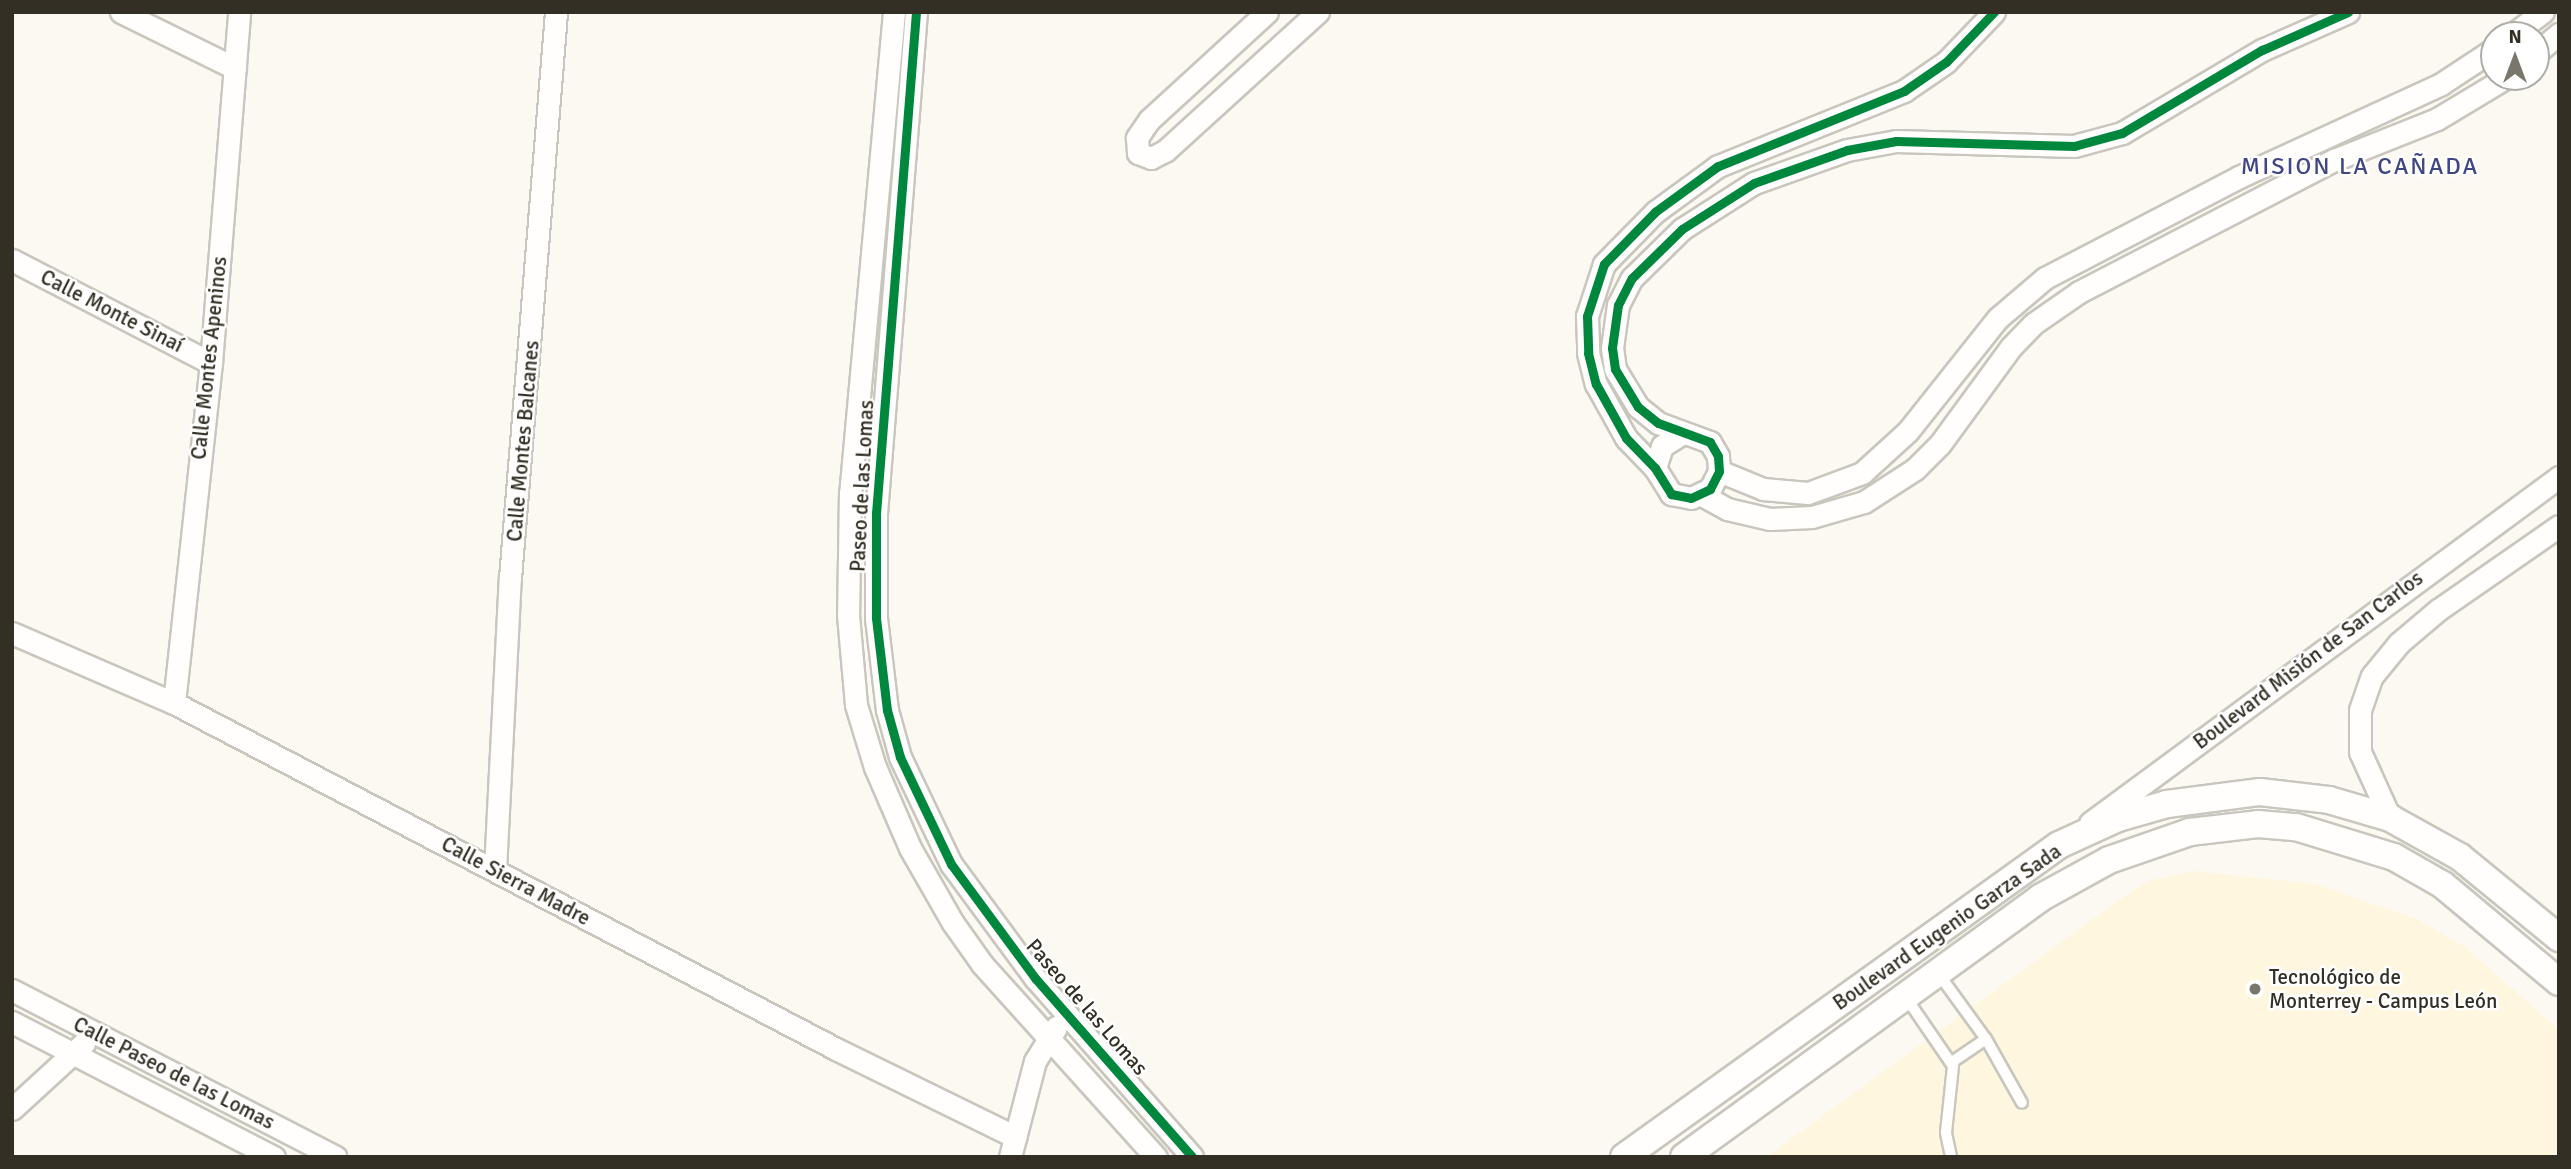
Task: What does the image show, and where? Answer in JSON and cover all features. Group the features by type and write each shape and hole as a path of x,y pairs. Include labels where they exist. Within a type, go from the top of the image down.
{"street":[{"path":"121,12 235,68"},
{"name":"Calle Montes Apeninos","path":"174,704 211,363 239,12"},
{"name":"Calle Montes Balcanes","path":"495,870 510,578 556,12"},
{"name":"Paseo de las Lomas","path":"894,12 857,447 850,492 848,615 856,705 864,736 910,848 953,923 982,964 1156,1157"},
{"name":"Paseo de las Lomas","path":"916,12 880,449 875,568 878,656 900,757 951,864 1068,1015 1192,1157"},
{"path":"1267,12 1149,120 1138,138 1138,153 1151,159 1165,151 1318,12"},
{"path":"1994,12 1946,62 1904,92 1718,166 1655,212 1604,264 1587,316 1588,353 1609,412 1655,468 1671,494 1702,495 1727,509 1770,519 1811,517 1864,502 1915,469 1940,444 2011,347 2033,324 2079,292 2334,160 2437,119 2484,91"},
{"path":"1719,471 1710,442 1696,435 1681,434 1638,407 1623,385 1612,348 1615,324 1632,278 1682,229 1754,183 1847,149 1896,141 2074,146 2122,133 2262,50 2348,12"},
{"path":"1719,471 1763,489 1808,493 1862,473 1908,431 1998,318 2045,278 2239,177 2441,84 2480,58"},
{"name":"Calle Monte Sinaí","path":"12,260 211,363"},
{"path":"1655,468 1662,446 1681,434"},
{"path":"857,447 880,449"},
{"path":"1702,495 1719,471"},
{"name":"Boulevard Misión de San Carlos","path":"2059,845 2559,477"},
{"name":"Boulevard Misión de San Carlos","path":"2390,818 2360,752 2363,696 2372,676 2399,643 2485,577 2559,526"},
{"path":"2461,547 2485,577"},
{"name":"Calle Sierra Madre","path":"12,633 174,704 836,1049 1013,1147"},
{"name":"Boulevard Eugenio Garza Sada","path":"1624,1157 2059,845 2145,809 2228,793 2297,795 2390,818 2460,857 2559,938"},
{"name":"Boulevard Eugenio Garza Sada","path":"1684,1157 2040,898 2109,860 2190,832 2258,824 2332,835 2394,857 2443,885 2559,982"},
{"name":"Calle Paseo de las Lomas","path":"12,990 335,1157"},
{"path":"1013,1147 1035,1062 1048,1036 1068,1015"},
{"name":"Calle Paseo de las Lomas","path":"12,1022 274,1157"},
{"path":"12,1110 75,1054 94,1031"}],"lane":[{"path":"1938,972 1986,1040 2022,1103"},
{"path":"1905,996 1952,1062 1954,1080 1946,1133 1951,1157"},
{"path":"1952,1062 1986,1040"}],"shaded area":[{"name":"Tecnológico de Monterrey - Campus León","path":"2193,871 2315,884 2417,919 2465,947 2559,1030 2559,1157 1766,1157 2119,900 2148,881"}],"cycle path":[{"path":"916,12 876,513 876,618 887,710 900,757 951,864 1035,978 1192,1157"},
{"path":"1994,12 1946,62 1904,91 1718,166 1655,212 1604,264 1587,316 1588,353 1596,384 1626,438 1655,468 1671,494 1691,498 1710,489 1719,471 1718,456 1710,442 1658,423 1638,407 1615,369 1612,348 1618,305 1632,278 1682,229 1754,183 1847,150 1896,141 2074,146 2122,133 2262,50 2348,12"}],"place":[{"name":"Tecnológico de Monterrey - Campus León","path":"2255,989"}],"district":[{"name":"MISION LA CAÑADA","path":"2360,167"}]}
